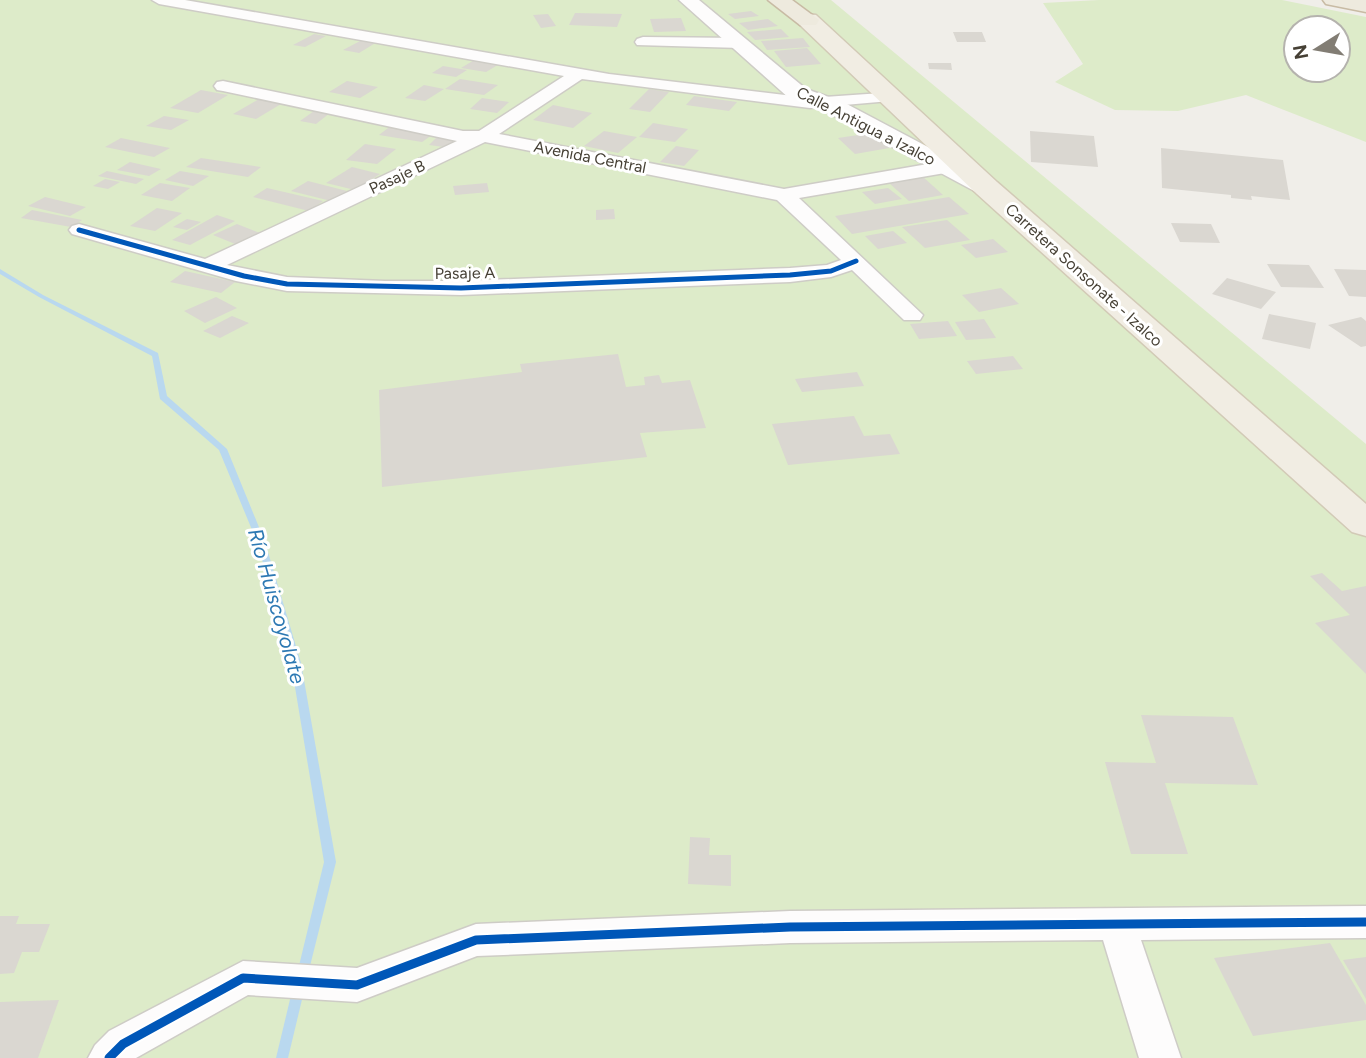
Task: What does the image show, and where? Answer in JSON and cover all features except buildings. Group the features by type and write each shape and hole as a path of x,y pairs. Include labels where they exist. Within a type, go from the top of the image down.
{"highway":[{"path":"778,0 799,10"},
{"path":"784,0 799,10"},
{"path":"1333,0 1366,6"}],"main road":[{"name":"Carretera Sonsonate - Izalco","path":"799,10 987,188 1366,524"}],"street":[{"path":"159,0 579,74 775,100 824,103 890,96"},
{"name":"Calle Antigua a Izalco","path":"688,0 798,94 824,103 987,188"},
{"path":"643,42 741,43"},
{"name":"Pasaje B","path":"207,266 484,136 579,74"},
{"name":"Avenida Central","path":"223,86 463,137 484,136 784,195"},
{"path":"784,195 945,167"},
{"path":"784,195 912,315"},
{"name":"Pasaje A","path":"79,230 262,281 287,284 423,288 790,275 831,271 856,261"},
{"path":"109,1058 123,1044 243,978 357,985 476,940 790,927 1366,922"},
{"path":"1117,924 1160,1058"}],"green space":[{"path":"0,0 831,0 1366,444 1366,1058 0,1058"},
{"path":"1099,0 1282,0 1351,14 1282,14 1282,84 1352,84 1352,14 1366,17 1366,142 1246,95 1178,111 1115,110 1055,82 1083,64 1043,3"}],"waterway":[{"name":"Río Huiscoyolate","path":"0,271 41,296 155,355 163,397 223,449 261,542 296,663 330,862 303,974"},
{"name":"Río Huiscoyolate","path":"282,1058 299,987"}],"cycle path":[{"path":"79,230 244,276 287,284 385,288 461,288 790,275 831,271 856,261"},
{"path":"109,1058 123,1044 243,978 357,985 476,940 790,927 1366,922"}]}
